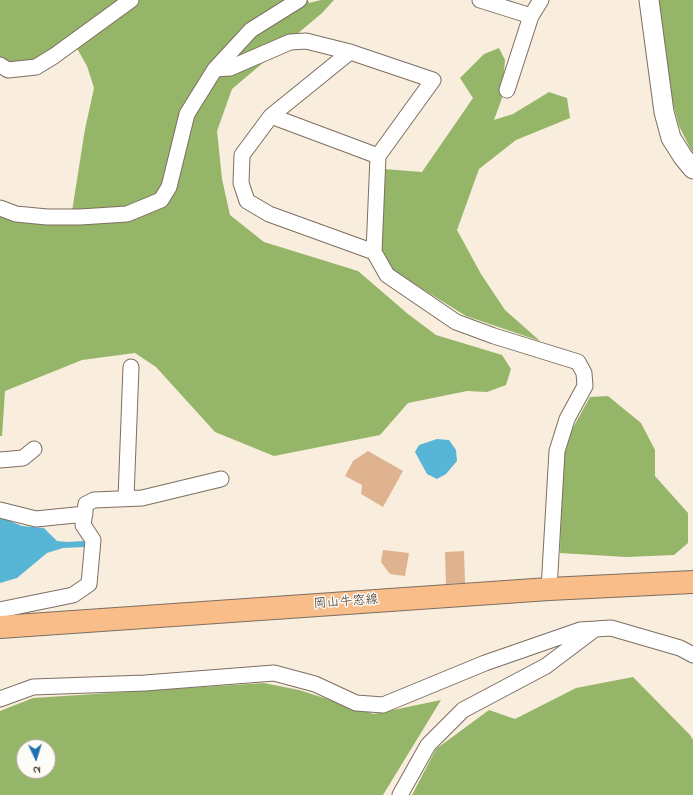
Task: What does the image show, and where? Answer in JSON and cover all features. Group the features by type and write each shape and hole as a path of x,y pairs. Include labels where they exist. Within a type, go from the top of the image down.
{"main road":[{"name":"岡山牛窓線","path":"0,627 550,589 693,582"}],"street":[{"path":"0,65 8,70 36,67 54,56 131,0"},
{"path":"0,208 16,214 80,218 128,214 162,200 169,187 188,114 215,69 251,30 299,0"},
{"path":"480,0 531,16"},
{"path":"507,90 531,16 541,0"},
{"path":"649,0 664,112 671,138 683,157 693,169"},
{"path":"215,69 230,68 290,42 306,41 350,52 433,80 378,156 374,252 387,275 456,322 494,336 578,362 584,373 584,386 567,419 557,451 550,589"},
{"path":"350,52 271,116 242,155 241,183 247,201 269,214 374,252"},
{"path":"271,116 378,156"},
{"path":"126,498 131,367"},
{"path":"0,460 23,458 34,449"},
{"path":"0,610 73,595 89,584 92,540 83,525 86,504 94,500 142,498 221,479"},
{"path":"0,510 36,519 84,514"},
{"path":"0,699 33,687 145,683 274,673 315,684 356,703 383,705 485,663 580,630 610,628 680,648 693,654"},
{"path":"400,795 428,745 463,710 546,666 596,629"}],"green space":[{"path":"0,0 308,0 309,3 321,0 334,0 322,13 232,89 217,131 222,179 230,215 264,242 358,271 408,314 436,335 502,355 511,369 506,385 487,392 467,391 408,403 380,435 274,456 215,432 156,367 135,353 82,360 5,391 2,436 0,436 0,215 70,224 85,129 94,88 87,66 70,36 42,57 23,63 4,60 0,57"},
{"path":"656,0 693,0 693,152 679,126 673,104"},
{"path":"499,48 505,60 502,98 494,120 513,114 549,92 567,98 570,118 516,140 479,169 457,230 481,274 505,310 540,341 466,316 390,269 379,242 384,169 422,172 473,98 460,78 484,54"},
{"path":"608,396 641,423 655,450 655,476 688,513 688,543 674,555 626,557 560,553 562,460 570,433 590,397"},
{"path":"633,677 690,735 693,740 693,795 412,795 436,749 489,710 515,719 576,688"},
{"path":"264,683 299,690 374,714 441,700 383,795 0,795 0,711 33,698"}],"water":[{"path":"437,439 449,440 456,450 457,461 446,474 437,479 427,474 415,452 419,445"},
{"path":"0,518 22,526 44,528 57,541 84,541 85,547 63,548 47,553 17,578 0,583"}],"building":[{"path":"368,451 403,471 383,507 361,494 362,485 345,476 353,461"},
{"path":"383,550 409,553 405,576 390,574 381,562"},
{"path":"464,551 465,583 446,584 445,552"}]}
